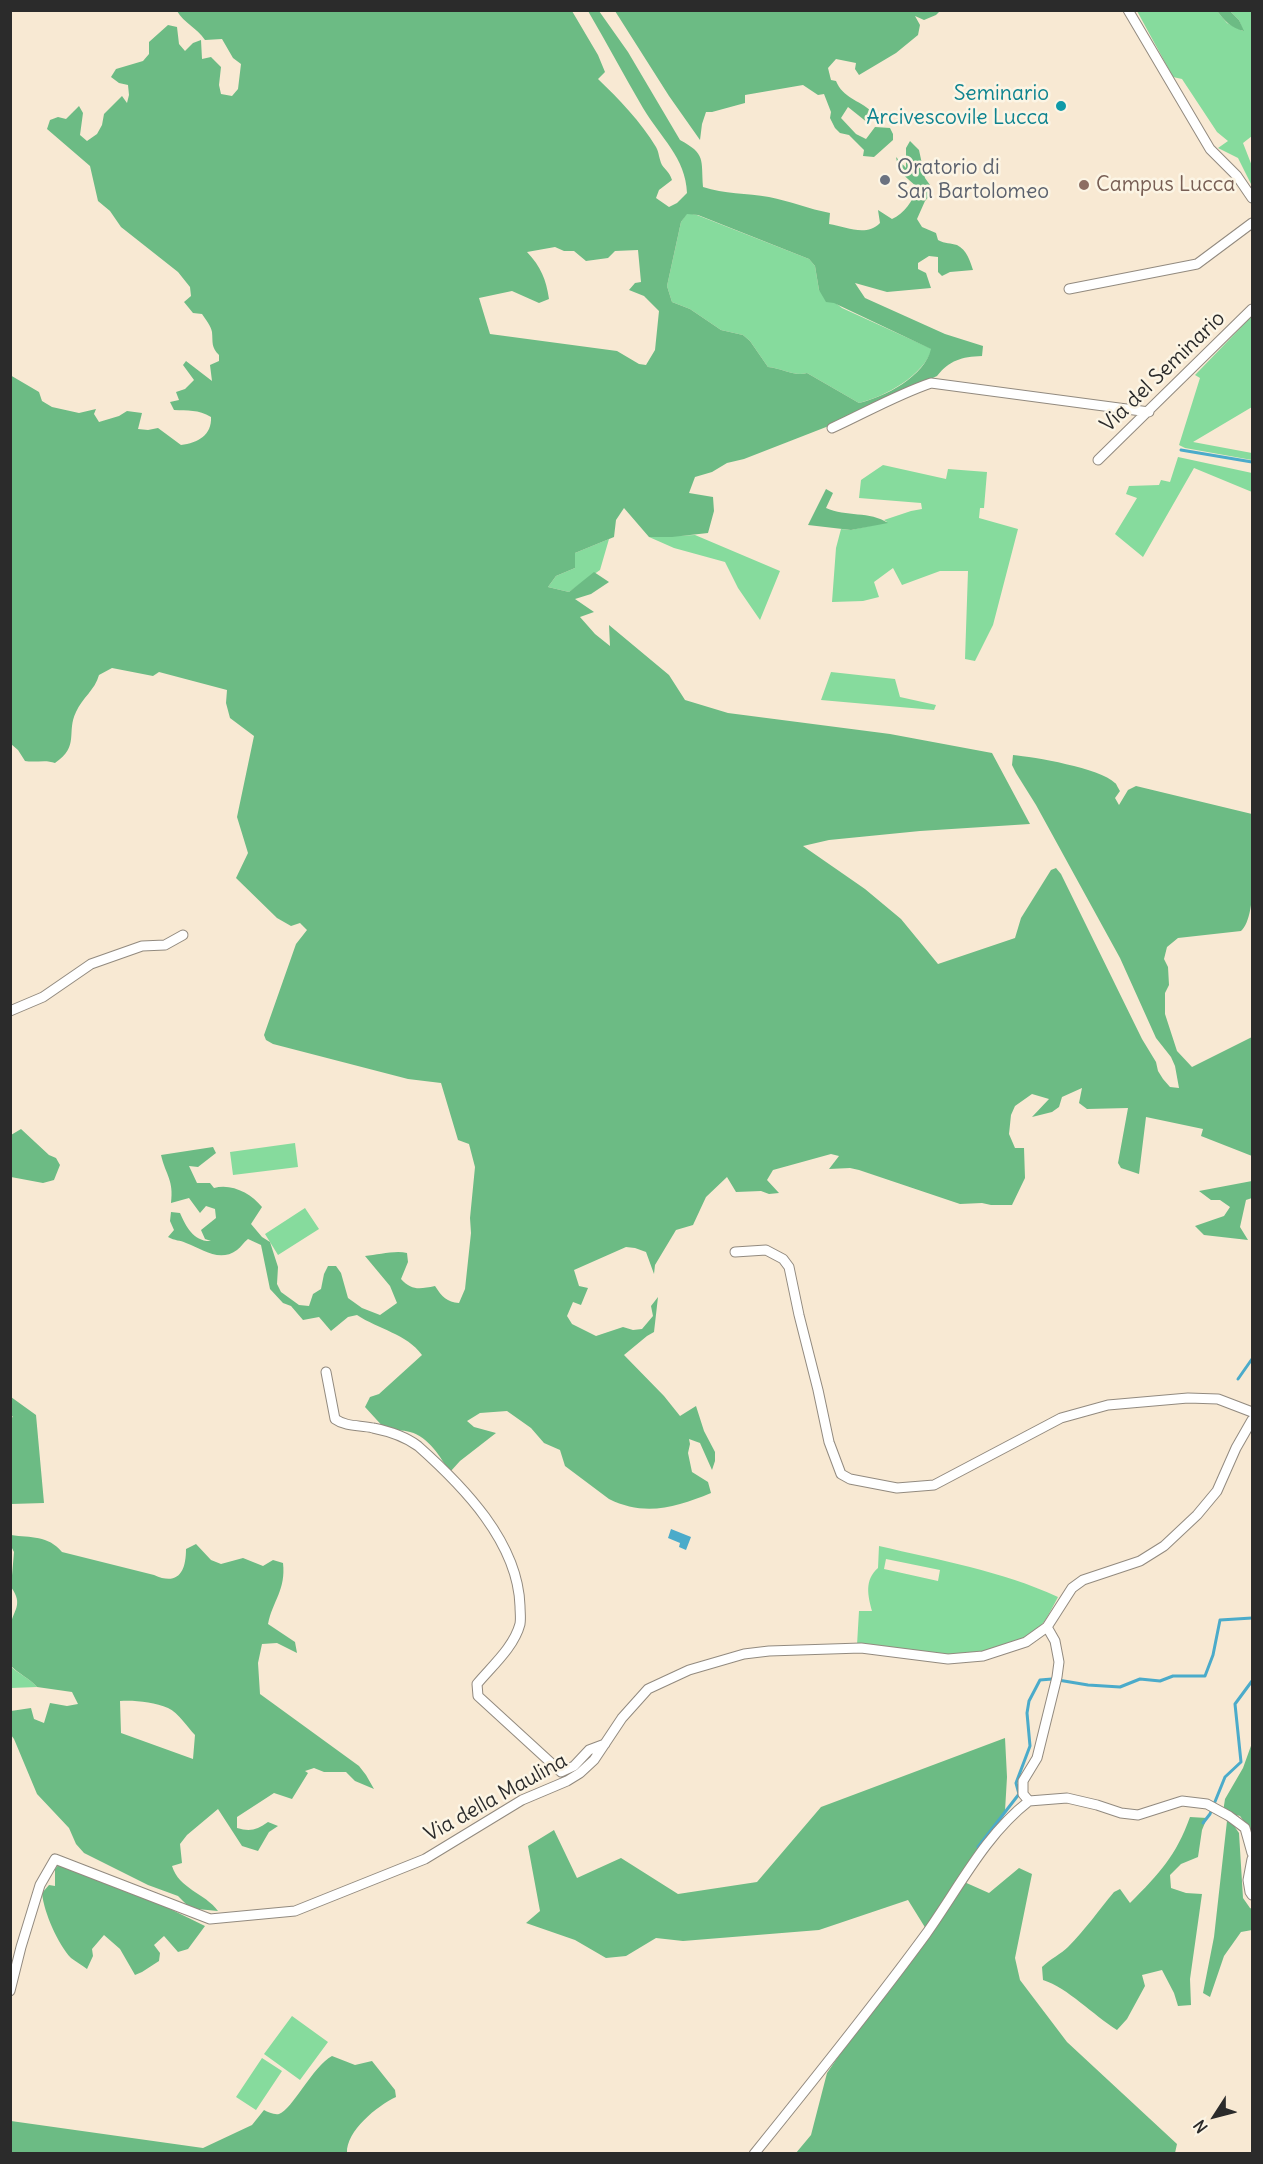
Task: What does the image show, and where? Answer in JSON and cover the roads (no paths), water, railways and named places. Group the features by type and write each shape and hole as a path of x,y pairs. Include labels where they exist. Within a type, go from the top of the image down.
{"street":[{"path":"1128,10 1210,149 1237,176 1252,198"},
{"path":"1069,289 1197,264 1252,224"},
{"name":"Via del Seminario","path":"1098,460 1252,309"},
{"path":"832,428 900,394 931,383 1149,412"},
{"path":"10,1011 43,997 91,964 142,946 165,945 183,935"},
{"path":"735,1252 766,1250 783,1259 789,1267 829,1442 841,1474 850,1479 897,1488 934,1485 1061,1418 1108,1405 1188,1398 1218,1399 1252,1412"},
{"path":"326,1372 335,1419 345,1425 383,1431 409,1440 418,1446 476,1503 506,1553 513,1568 519,1592 520,1622 516,1635 477,1684 478,1696 561,1772 574,1766 590,1750 605,1744"},
{"name":"Via della Maulina","path":"10,1991 40,1885 55,1858 210,1919 295,1911 425,1859 522,1800 567,1781 594,1760 622,1718 648,1689 689,1670 712,1662 769,1651 861,1648 948,1659 984,1656 1026,1642 1047,1627 1072,1588 1083,1580 1140,1561 1156,1551 1197,1515 1217,1491 1236,1448 1252,1420"},
{"path":"1029,1801 1023,1794 1023,1781 1037,1758 1059,1662 1055,1641 1047,1627"},
{"path":"754,2154 828,2062 927,1932 994,1833 1029,1801 1067,1798 1097,1804 1121,1813 1138,1815 1182,1801 1207,1804 1245,1828 1252,1853"},
{"path":"1252,1859 1248,1880 1252,1895"}],"water":[{"path":"671,1529 691,1537 686,1550 679,1547 680,1543 668,1538"}],"waterway":[{"path":"1181,450 1252,462"},
{"path":"1238,1379 1252,1359"},
{"path":"978,1847 1019,1794 1016,1783 1030,1746 1027,1713 1029,1701 1040,1680 1052,1679 1120,1687 1140,1679 1160,1681 1173,1676 1205,1676 1213,1655 1220,1620 1252,1618"},
{"path":"1203,1823 1210,1814 1225,1777 1241,1762 1235,1704 1252,1681"}],"place":[{"name":"Seminario Arcivescovile Lucca","path":"1061,106"},
{"name":"Oratorio di San Bartolomeo","path":"885,180"},
{"name":"Campus Lucca","path":"1084,185"}]}
